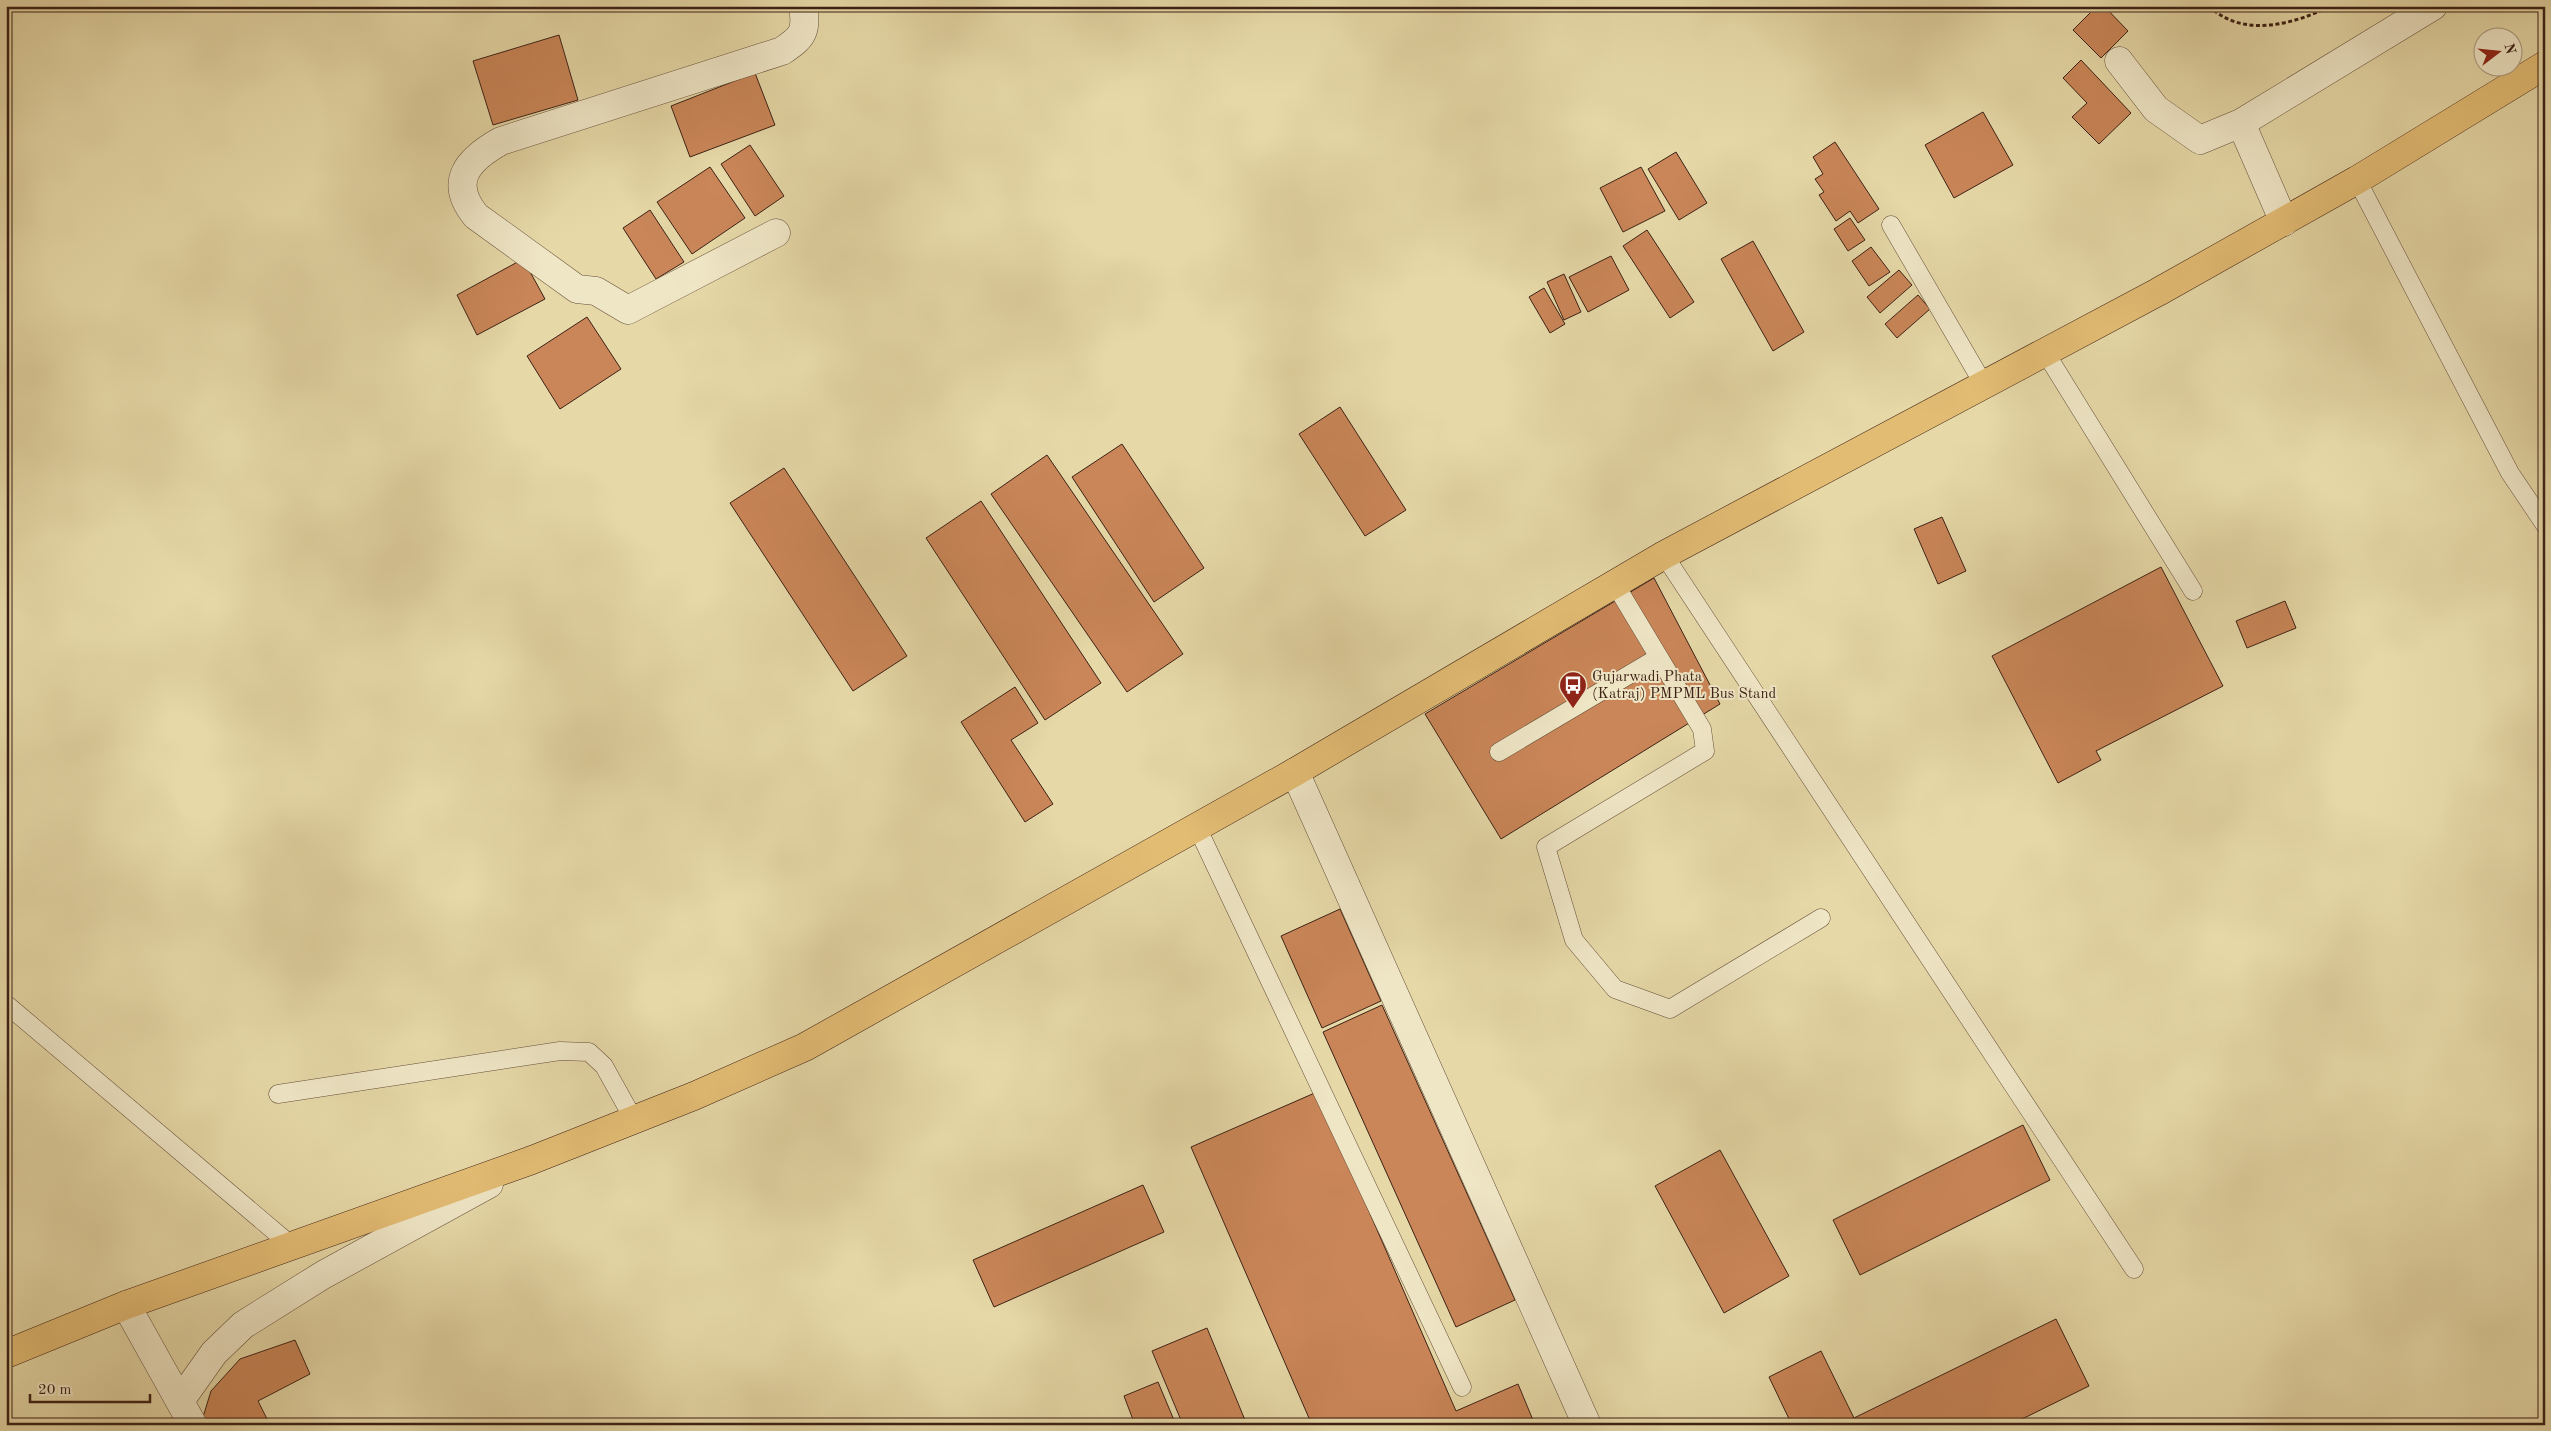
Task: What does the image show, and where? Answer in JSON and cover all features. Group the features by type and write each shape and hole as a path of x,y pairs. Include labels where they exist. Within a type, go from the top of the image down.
{"highway":[{"path":"6,1354 126,1305 532,1160 694,1096 805,1047 1296,772 1664,555 2284,222 2358,180 2545,65"}],"street":[{"path":"776,233 628,310 596,291 577,289 476,216 466,203 461,187 466,170 480,153 501,142 782,51 799,40 805,25 803,6"},
{"path":"2118,61 2156,109 2200,140 2241,123 2433,6"},
{"path":"2241,123 2284,222"},
{"path":"1296,772 1587,1425"},
{"path":"180,1401 214,1353 243,1325 323,1275 532,1160"},
{"path":"126,1305 192,1425"}],"lane":[{"path":"2358,180 2510,473 2545,524"},
{"path":"1890,225 1984,384"},
{"path":"2045,352 2193,590"},
{"path":"1664,555 2134,1269"},
{"path":"1615,584 1702,728 1705,751 1546,847 1574,940 1614,988 1670,1008 1821,918"},
{"path":"1499,752 1659,657"},
{"path":"1197,827 1462,1386"},
{"path":"6,1004 292,1246"},
{"path":"278,1094 560,1051 589,1052 604,1066 634,1120"}],"path":[{"path":"2209,6 2218,14 2238,23 2266,26 2301,20 2331,6"}],"building":[{"path":"2097,6 2104,6 2128,31 2101,58 2073,30"},
{"path":"559,35 578,100 493,125 473,61"},
{"path":"2081,60 2131,113 2099,144 2072,117 2087,103 2063,78"},
{"path":"755,73 775,125 690,157 671,106"},
{"path":"1983,112 2013,165 1954,198 1925,145"},
{"path":"1835,142 1879,209 1858,223 1850,211 1836,221 1819,195 1824,192 1815,179 1823,174 1813,157"},
{"path":"750,145 784,196 755,216 721,164"},
{"path":"1676,152 1707,203 1679,220 1648,169"},
{"path":"710,167 745,218 692,254 657,202"},
{"path":"1641,167 1665,211 1623,232 1600,188"},
{"path":"650,210 684,262 656,279 623,228"},
{"path":"1850,218 1865,240 1848,251 1834,229"},
{"path":"1647,230 1694,302 1670,318 1623,246"},
{"path":"1753,241 1804,332 1773,351 1721,259"},
{"path":"1871,247 1890,272 1869,286 1852,261"},
{"path":"1611,256 1629,290 1588,312 1569,277"},
{"path":"523,259 545,299 477,335 457,295"},
{"path":"1899,270 1912,285 1880,313 1867,297"},
{"path":"1564,274 1581,312 1564,320 1547,282"},
{"path":"1544,288 1565,324 1550,333 1529,297"},
{"path":"1918,295 1930,309 1897,338 1885,324"},
{"path":"587,317 621,369 560,409 527,356"},
{"path":"1340,407 1406,510 1365,536 1299,434"},
{"path":"1122,444 1204,568 1154,602 1072,477"},
{"path":"1047,455 1183,654 1127,692 991,494"},
{"path":"784,468 907,656 853,691 730,503"},
{"path":"981,501 1101,683 1045,720 926,538"},
{"path":"1942,517 1966,571 1938,584 1914,529"},
{"path":"2161,567 2223,686 2096,751 2101,760 2058,783 1992,656"},
{"name":"Gujarwadi Phata (Katraj) PMPML Bus Stand","path":"1654,578 1720,704 1501,839 1425,714"},
{"path":"2285,601 2296,628 2247,648 2236,621"},
{"path":"1015,687 1038,723 1011,740 1053,804 1025,822 961,722"},
{"path":"1340,909 1381,1001 1322,1028 1281,936"},
{"path":"1382,1005 1515,1300 1456,1327 1323,1032"},
{"path":"1317,1092 1456,1411 1518,1384 1535,1425 1312,1425 1191,1147"},
{"path":"2023,1125 2050,1180 1860,1275 1833,1220"},
{"path":"1720,1150 1789,1276 1724,1313 1655,1186"},
{"path":"1143,1185 1164,1232 994,1307 973,1260"},
{"path":"2056,1319 2089,1386 2010,1425 1792,1425 1769,1377 1821,1351 1854,1418"},
{"path":"1207,1328 1247,1425 1183,1425 1152,1351"},
{"path":"295,1340 310,1374 258,1401 270,1425 207,1425 203,1417 211,1391 240,1359"},
{"path":"1158,1382 1176,1425 1135,1425 1124,1396"},
{"path":"2041,1420 2044,1425 2033,1425"}],"place":[{"name":"Gujarwadi Phata (Katraj) PMPML Bus Stand","path":"1573,709"}]}
